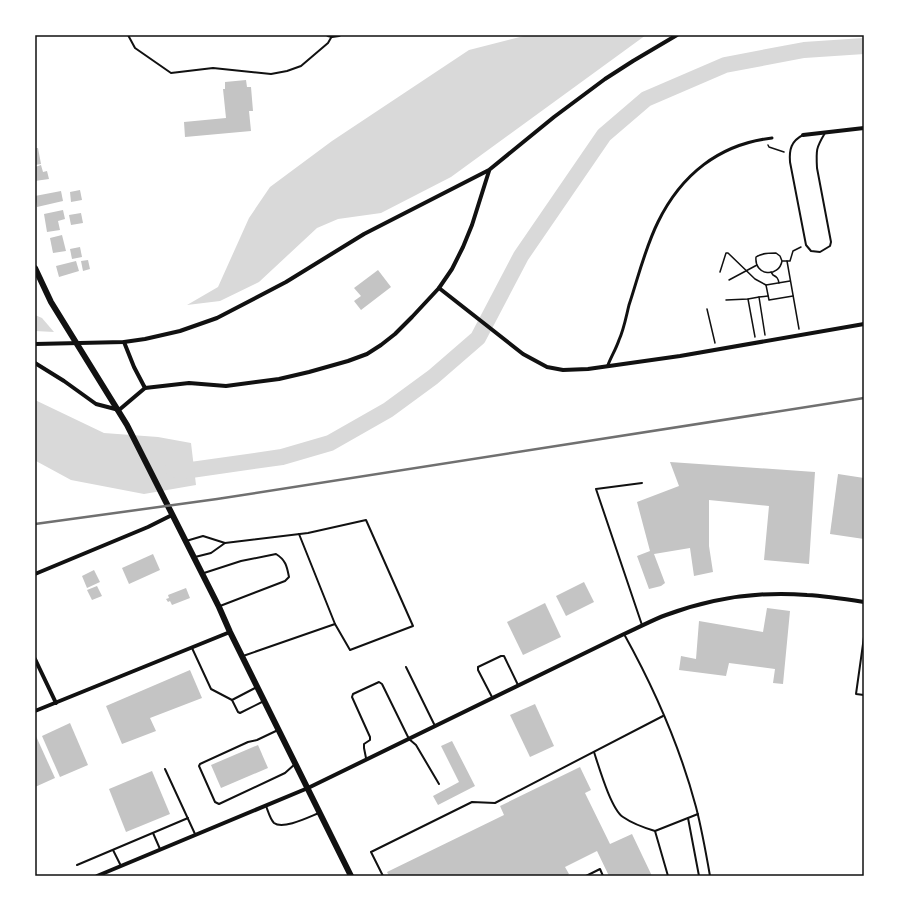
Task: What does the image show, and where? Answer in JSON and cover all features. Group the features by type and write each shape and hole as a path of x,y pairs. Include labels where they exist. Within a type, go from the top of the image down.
{"main road":[{"path":"35,268 52,302 128,425 352,876"}],"street":[{"path":"330,36 339,35"},
{"path":"35,344 124,342 145,339 180,331 217,318 286,282 364,234 489,170 554,117 605,80 633,60 677,35"},
{"path":"803,135 864,128"},
{"path":"608,365 619,340 647,249 657,223 676,192 702,165 732,147 772,138"},
{"path":"35,364 64,381 96,404 119,410 145,388 188,383 226,386 279,379 348,361 367,354 391,338 412,317 439,288 452,269 472,225 489,170"},
{"path":"439,288 523,354 547,367 563,370 588,369 756,343 864,324"},
{"path":"124,342 134,367 145,388"},
{"path":"35,574 148,527 172,515"},
{"path":"97,876 308,788 624,634 686,608 761,594 806,594 864,602"},
{"path":"35,712 230,632"},
{"path":"35,659 56,703"}],"lane":[{"path":"128,35 135,48 171,73 213,68 271,74 302,66 328,43 330,36"},
{"path":"803,135 793,143 790,154 790,162 806,245 811,251 820,252 830,246 831,242 816,162 816,151 825,133"},
{"path":"642,483 596,489 642,626"},
{"path":"185,541 203,536 225,543 299,534 308,533 366,520 413,626 350,650 335,624 299,534"},
{"path":"194,558 211,554 225,543"},
{"path":"202,574 241,561 276,554 286,562 289,577 285,581 219,607"},
{"path":"243,656 335,624"},
{"path":"624,634 636,655 664,716 687,776 698,814 710,876"},
{"path":"864,637 856,694 864,696"},
{"path":"192,648 211,689 232,700 238,712 240,713 265,701"},
{"path":"492,698 478,670 478,667 490,661 504,656 519,685"},
{"path":"406,667 435,726"},
{"path":"366,760 364,744 370,740 370,737 352,697 353,694 379,682 382,684 409,739 416,745 439,784"},
{"path":"232,700 258,686"},
{"path":"383,876 371,852 472,802 495,803 664,716"},
{"path":"279,730 257,740 248,742 200,764 199,766 215,802 219,804 285,773 296,764"},
{"path":"594,752 609,796 622,817 655,831 698,814"},
{"path":"165,769 196,835"},
{"path":"266,806 273,822 281,826 320,812"},
{"path":"78,865 188,818"},
{"path":"688,818 699,876"},
{"path":"655,831 668,876"},
{"path":"153,834 160,850"},
{"path":"113,850 121,866"},
{"path":"586,876 600,869 603,876"}],"path":[{"path":"765,139 769,147 790,154"},
{"path":"782,261 790,261 793,251 806,245"},
{"path":"720,272 726,253 728,253 755,279 766,285 790,281"},
{"path":"776,253 780,256 782,261 781,266 771,272 760,270 757,265 756,257 761,254 776,253"},
{"path":"787,261 800,335"},
{"path":"729,280 757,265"},
{"path":"771,272 778,279 779,283"},
{"path":"766,285 768,300 793,296"},
{"path":"726,300 768,296"},
{"path":"759,298 766,341"},
{"path":"748,299 756,343"},
{"path":"707,309 717,349"}],"shaded area":[{"path":"528,35 646,35 451,177 381,213 338,219 317,228 259,282 220,301 187,305 218,287 249,218 270,187 332,141 469,50"},
{"path":"35,315 42,318 54,332 35,331"},
{"path":"35,400 104,433 158,437 191,443 196,485 144,494 71,480 35,461"}],"building":[{"path":"246,80 247,87 251,87 253,111 249,111 251,131 185,137 184,122 226,118 223,89 225,89 225,82"},
{"path":"35,148 38,148 41,164 35,165"},
{"path":"41,165 43,172 47,171 49,179 35,181 35,167"},
{"path":"80,190 82,200 71,202 70,192"},
{"path":"61,191 63,201 37,207 35,196"},
{"path":"63,210 65,219 58,221 60,230 47,232 44,214"},
{"path":"81,213 83,223 71,225 69,215"},
{"path":"62,235 66,251 53,253 50,238"},
{"path":"80,247 82,257 72,259 70,249"},
{"path":"88,260 90,269 83,271 81,261"},
{"path":"76,261 79,271 59,277 56,266"},
{"path":"378,270 391,287 361,310 354,301 361,296 354,288"},
{"path":"670,462 815,472 809,564 764,560 769,506 709,500 709,546 713,572 694,576 690,548 654,554 665,583 661,586 649,589 637,556 650,551 637,502 679,486"},
{"path":"838,474 864,478 864,539 830,534"},
{"path":"153,554 160,570 129,584 122,568"},
{"path":"94,570 100,582 87,588 82,576"},
{"path":"584,582 594,602 566,616 556,596"},
{"path":"97,586 102,596 92,600 87,590"},
{"path":"186,588 190,598 172,605 170,601 168,602 166,599 169,598 168,595"},
{"path":"545,603 561,637 523,655 507,622"},
{"path":"767,608 790,611 783,684 773,683 775,669 729,663 726,676 679,670 681,656 696,659 699,621 763,632"},
{"path":"190,670 202,698 150,718 156,731 122,744 106,706"},
{"path":"535,704 554,746 530,757 510,715"},
{"path":"70,723 88,765 60,777 42,736"},
{"path":"35,734 55,778 35,787"},
{"path":"452,741 475,786 438,805 433,796 459,782 441,746"},
{"path":"258,745 268,768 221,788 211,765"},
{"path":"580,767 591,790 585,793 610,844 632,834 652,876 609,876 597,851 565,867 569,874 566,876 389,876 387,872 504,815 500,806"},
{"path":"152,771 170,814 126,832 109,789"}],"waterway":[{"path":"173,469 184,471 282,457 330,443 388,410 433,377 478,338 521,256 604,135 646,99 725,65 804,50 864,46"}],"railway":[{"path":"35,524 217,499 864,398"}]}
